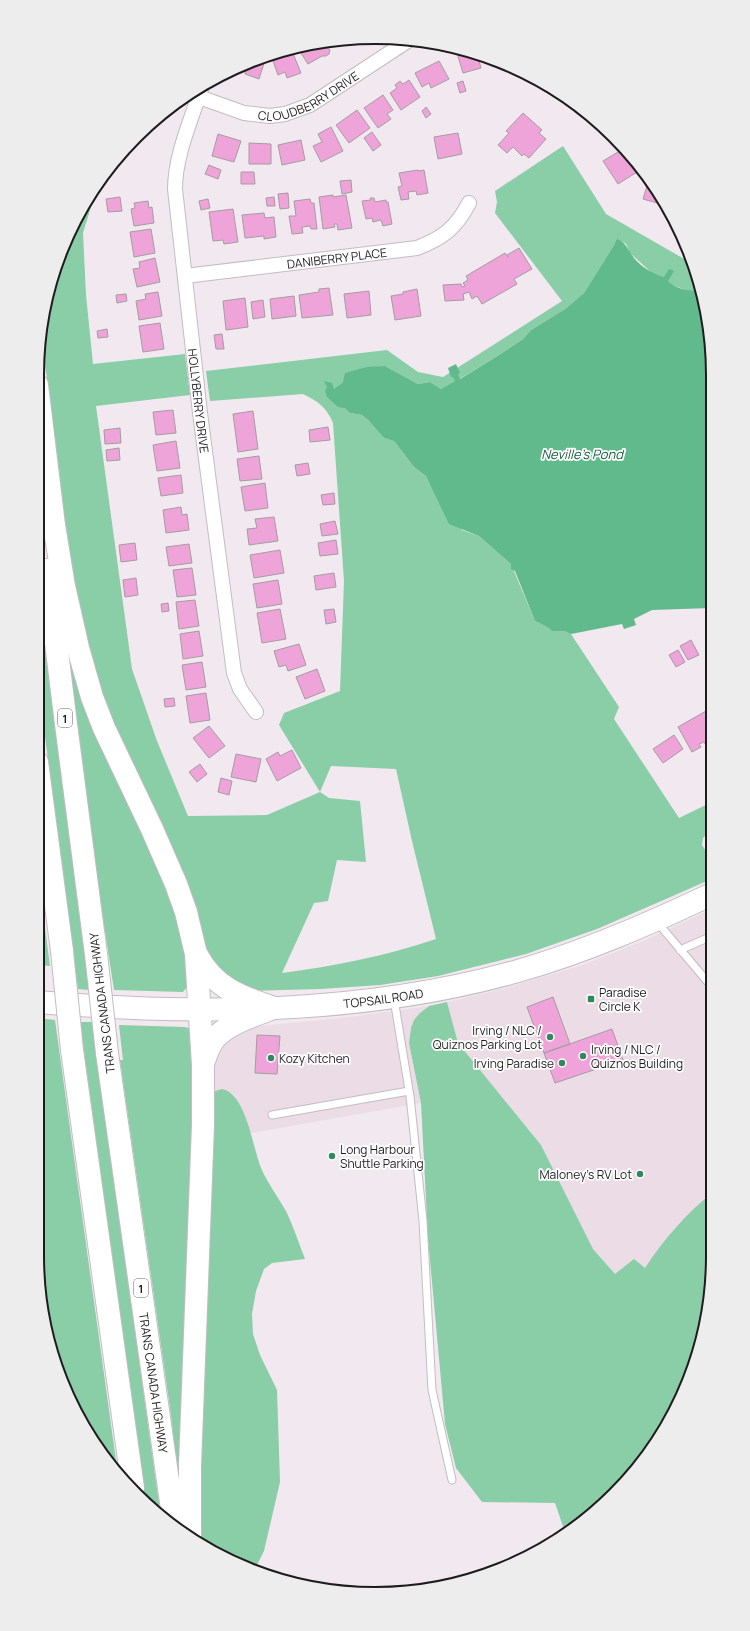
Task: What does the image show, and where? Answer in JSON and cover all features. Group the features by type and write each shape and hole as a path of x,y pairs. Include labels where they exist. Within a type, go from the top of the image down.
{"main road":[{"path":"44,442 54,524 64,586 87,682 104,728 152,829 176,884 186,912 196,954 202,1065 203,1125 190,1465 190,1530"},
{"name":"TRANS CANADA HIGHWAY","path":"44,540 107,1053 173,1519"},
{"path":"44,815 62,951 72,1050 131,1479"},
{"name":"TOPSAIL ROAD","path":"44,1002 199,1010 274,1008 394,997 434,991 518,971 591,947 656,920 706,897"},
{"path":"196,954 207,972 220,984 238,994 274,1008"},
{"path":"202,1065 210,1047 220,1034 238,1023 274,1008"}],"street":[{"name":"CLOUDBERRY DRIVE","path":"203,92 244,113 270,116 285,114 310,105 401,45"},
{"name":"HOLLYBERRY DRIVE","path":"200,94 175,174 175,189 200,413 234,672 240,689 256,712"},
{"name":"DANIBERRY PLACE","path":"185,276 417,248 430,243 448,232 456,225 469,203"}],"lane":[{"path":"656,920 706,980"},
{"path":"680,950 706,939"},
{"path":"394,997 409,1091 423,1221 432,1390 452,1480"},
{"path":"272,1115 409,1091"}],"shaded area":[{"path":"563,146 606,214 685,259 695,291 688,291 673,285 663,277 652,273 630,253 626,244 617,238 584,293 565,309 531,330 523,339 441,389 430,382 418,384 385,366 343,382 334,389 325,385 350,413 362,415 384,438 394,441 414,467 426,476 433,489 462,530 479,536 511,564 535,621 552,631 564,631 571,634 619,707 614,719 679,818 706,805 706,835 703,838 702,845 706,851 706,881 597,929 526,954 438,976 380,985 321,989 248,991 213,968 111,725 86,651 68,549 45,361 50,310 55,289 69,248 92,202 83,233 86,295 93,364 185,354 190,395 96,406 132,669 157,741 188,816 267,815 320,792 279,725 284,713 340,691 344,581 333,423 328,413 321,406 313,399 303,394 210,401 206,371 387,350 418,372 443,377 562,301 495,213 497,202 495,191","holes":["331,766 396,769 436,939 360,960 282,973 314,903 328,901 337,860 366,862 360,801 329,798 320,792"]},
{"path":"59,597 183,921 187,987 183,992 114,990 75,735"},
{"path":"44,636 89,990 78,989 44,729"},
{"path":"706,912 706,1256 700,1321 689,1359 593,1249 541,1145 458,1043 447,1002 499,990 580,966 643,941"},
{"path":"44,920 50,966 44,966"},
{"path":"447,1002 458,1043 541,1145 593,1249 615,1274 634,1259 645,1268 676,1227 706,1198 706,1256 703,1299 695,1342 681,1383 662,1422 638,1458 609,1490 577,1519 564,1528 555,1503 482,1502 456,1468 445,1424 428,1238 421,1103 409,1043 411,1028 414,1020 429,1006"},
{"path":"429,1006 420,1013 411,1028 409,1043 421,1103 251,1133 235,1096 209,1093 214,1049 248,1027 342,1018"},
{"path":"44,1019 55,1020 116,1463 88,1422 69,1383 55,1342 50,1321 44,1256"},
{"path":"80,1022 92,1022 159,1507 144,1493"},
{"path":"119,1025 184,1027 189,1028 194,1034 184,1526 171,1415 120,1060 123,1060"},
{"path":"222,1089 230,1093 237,1100 243,1110 248,1122 261,1168 287,1213 305,1259 272,1263 264,1269 256,1291 252,1314 253,1334 260,1355 277,1390 280,1482 264,1551 257,1565 229,1553 197,1535 209,1093"}],"water":[{"name":"Neville's Pond","path":"617,238 626,246 636,261 645,268 664,277 669,269 674,271 668,281 682,289 695,291 703,332 706,375 706,608 652,610 634,619 636,625 624,629 622,624 571,634 564,631 552,631 535,621 515,571 511,569 511,564 479,536 449,524 426,476 414,467 394,441 384,438 362,415 350,413 345,408 338,407 327,397 325,390 327,388 324,381 332,383 334,389 343,382 345,373 367,367 385,366 418,384 430,382 441,389 455,381 453,377 451,377 448,368 456,364 460,373 458,374 460,379 523,339 531,330 565,309 584,293"}],"building":[{"path":"328,48 330,50 329,54 326,56 322,56 308,64 300,52"},
{"path":"293,54 301,73 287,78 285,72 278,75 273,61"},
{"path":"457,54 479,61 481,68 463,73"},
{"path":"439,61 449,79 431,88 429,83 422,87 415,73"},
{"path":"264,64 259,79 245,74 246,70"},
{"path":"409,80 420,97 401,110 390,93 397,88 395,85 400,81 403,84"},
{"path":"463,81 466,91 460,93 457,83"},
{"path":"383,95 393,110 387,114 391,119 378,128 364,108"},
{"path":"426,107 431,114 426,118 422,111"},
{"path":"357,110 370,128 349,143 336,125"},
{"path":"523,113 542,130 539,133 546,139 529,158 524,154 522,156 513,147 507,153 498,145 509,133 506,131"},
{"path":"331,127 343,151 321,162 313,146 322,142 318,134"},
{"path":"372,132 381,145 373,151 364,138"},
{"path":"458,133 462,154 438,159 434,137"},
{"path":"218,134 241,141 234,162 212,156"},
{"path":"301,140 305,160 282,165 278,145"},
{"path":"249,143 271,144 271,164 249,164"},
{"path":"619,151 637,172 618,184 603,161"},
{"path":"209,165 221,170 218,179 205,174"},
{"path":"424,170 428,193 417,195 416,191 408,192 409,199 401,200 398,187 402,186 399,173"},
{"path":"241,172 254,172 255,184 241,184"},
{"path":"351,180 352,192 342,194 340,181"},
{"path":"647,186 658,203 643,199"},
{"path":"288,193 289,208 280,209 278,194"},
{"path":"333,195 333,197 346,195 352,228 338,230 337,224 334,224 335,227 323,229 319,197"},
{"path":"120,197 122,211 108,212 106,199"},
{"path":"274,197 275,206 267,206 266,198"},
{"path":"370,198 374,198 375,202 386,200 386,202 388,202 392,224 383,226 381,220 373,222 372,218 366,219 362,201 371,200"},
{"path":"208,199 210,208 201,210 199,201"},
{"path":"310,199 311,203 314,203 317,229 311,229 310,226 302,227 303,233 292,234 289,216 296,216 294,201"},
{"path":"148,201 149,208 152,207 154,223 134,226 131,209 135,208 134,203"},
{"path":"233,209 238,242 224,244 223,240 213,241 209,212"},
{"path":"264,213 265,218 274,217 276,237 264,239 264,236 245,238 242,215"},
{"path":"151,229 155,253 134,257 130,232"},
{"path":"519,248 532,269 514,279 517,284 482,304 477,296 472,299 469,292 463,294 464,300 445,301 443,285 461,284 462,287 465,286 463,283 468,280 466,276 505,253 508,257 507,255"},
{"path":"155,258 160,282 137,287 133,269 140,268 139,262"},
{"path":"329,288 333,315 302,318 299,295 319,292 319,289"},
{"path":"417,289 421,316 395,320 391,296"},
{"path":"369,291 371,315 347,318 344,294"},
{"path":"158,292 162,316 139,320 136,301 146,299 145,294"},
{"path":"126,294 127,301 117,303 116,295"},
{"path":"294,296 296,316 272,319 270,299"},
{"path":"245,298 248,327 226,330 223,301"},
{"path":"263,300 265,317 253,319 251,302"},
{"path":"160,323 164,349 143,352 139,326"},
{"path":"107,329 108,337 98,338 97,331"},
{"path":"222,334 224,349 216,349 214,335"},
{"path":"173,410 176,433 156,435 153,412"},
{"path":"253,411 258,449 238,452 233,414"},
{"path":"328,427 330,440 310,442 309,430"},
{"path":"120,428 121,443 105,444 104,430"},
{"path":"176,441 180,468 157,471 153,445"},
{"path":"119,448 120,460 107,461 106,450"},
{"path":"259,456 262,479 240,481 237,459"},
{"path":"308,463 310,474 297,476 295,465"},
{"path":"181,475 183,493 161,496 158,478"},
{"path":"265,483 268,508 245,511 241,487"},
{"path":"334,493 335,504 323,505 321,495"},
{"path":"181,507 182,515 187,514 189,530 166,533 163,510"},
{"path":"274,517 278,541 249,545 247,529 257,528 255,519"},
{"path":"335,521 338,534 322,536 320,524"},
{"path":"336,540 338,554 320,556 318,543"},
{"path":"135,543 137,560 121,562 119,545"},
{"path":"189,544 192,563 169,566 166,547"},
{"path":"280,550 284,573 254,578 250,555"},
{"path":"192,568 196,595 177,597 173,570"},
{"path":"334,573 336,587 316,590 314,576"},
{"path":"136,578 138,595 125,597 123,580"},
{"path":"278,580 282,604 257,608 253,584"},
{"path":"195,600 199,626 179,629 176,602"},
{"path":"168,603 169,611 162,612 161,604"},
{"path":"280,609 286,639 262,643 257,613"},
{"path":"334,609 336,622 326,624 324,610"},
{"path":"199,631 203,656 183,659 180,634"},
{"path":"691,640 699,655 688,660 680,646"},
{"path":"299,644 306,665 288,671 286,665 279,667 274,651"},
{"path":"678,650 685,662 676,667 669,655"},
{"path":"202,662 206,687 186,690 182,665"},
{"path":"317,669 325,691 305,699 296,677"},
{"path":"206,693 210,720 190,723 186,696"},
{"path":"174,698 175,706 165,707 164,699"},
{"path":"706,711 706,745 704,742 699,744 701,747 692,752 678,727"},
{"path":"209,726 225,746 209,758 193,738"},
{"path":"674,735 683,749 663,763 653,749"},
{"path":"292,750 301,768 277,781 266,759 278,752 280,756"},
{"path":"236,754 261,759 256,782 231,777"},
{"path":"200,764 207,774 197,782 189,772"},
{"path":"221,778 232,781 229,795 218,792"},
{"path":"553,997 570,1044 544,1053 527,1007"},
{"name":"Irving / NLC / Quiznos Building","path":"612,1029 623,1060 555,1083 544,1053"},
{"path":"257,1035 280,1036 277,1074 255,1073"}],"place":[{"name":"Paradise Circle K","path":"591,999"},
{"name":"Irving / NLC / Quiznos Parking Lot","path":"550,1037"},
{"name":"Irving / NLC / Quiznos Building","path":"583,1056"},
{"name":"Kozy Kitchen","path":"271,1058"},
{"name":"Irving Paradise","path":"562,1063"},
{"name":"Long Harbour Shuttle Parking","path":"332,1156"},
{"name":"Maloney's RV Lot","path":"640,1174"}]}
